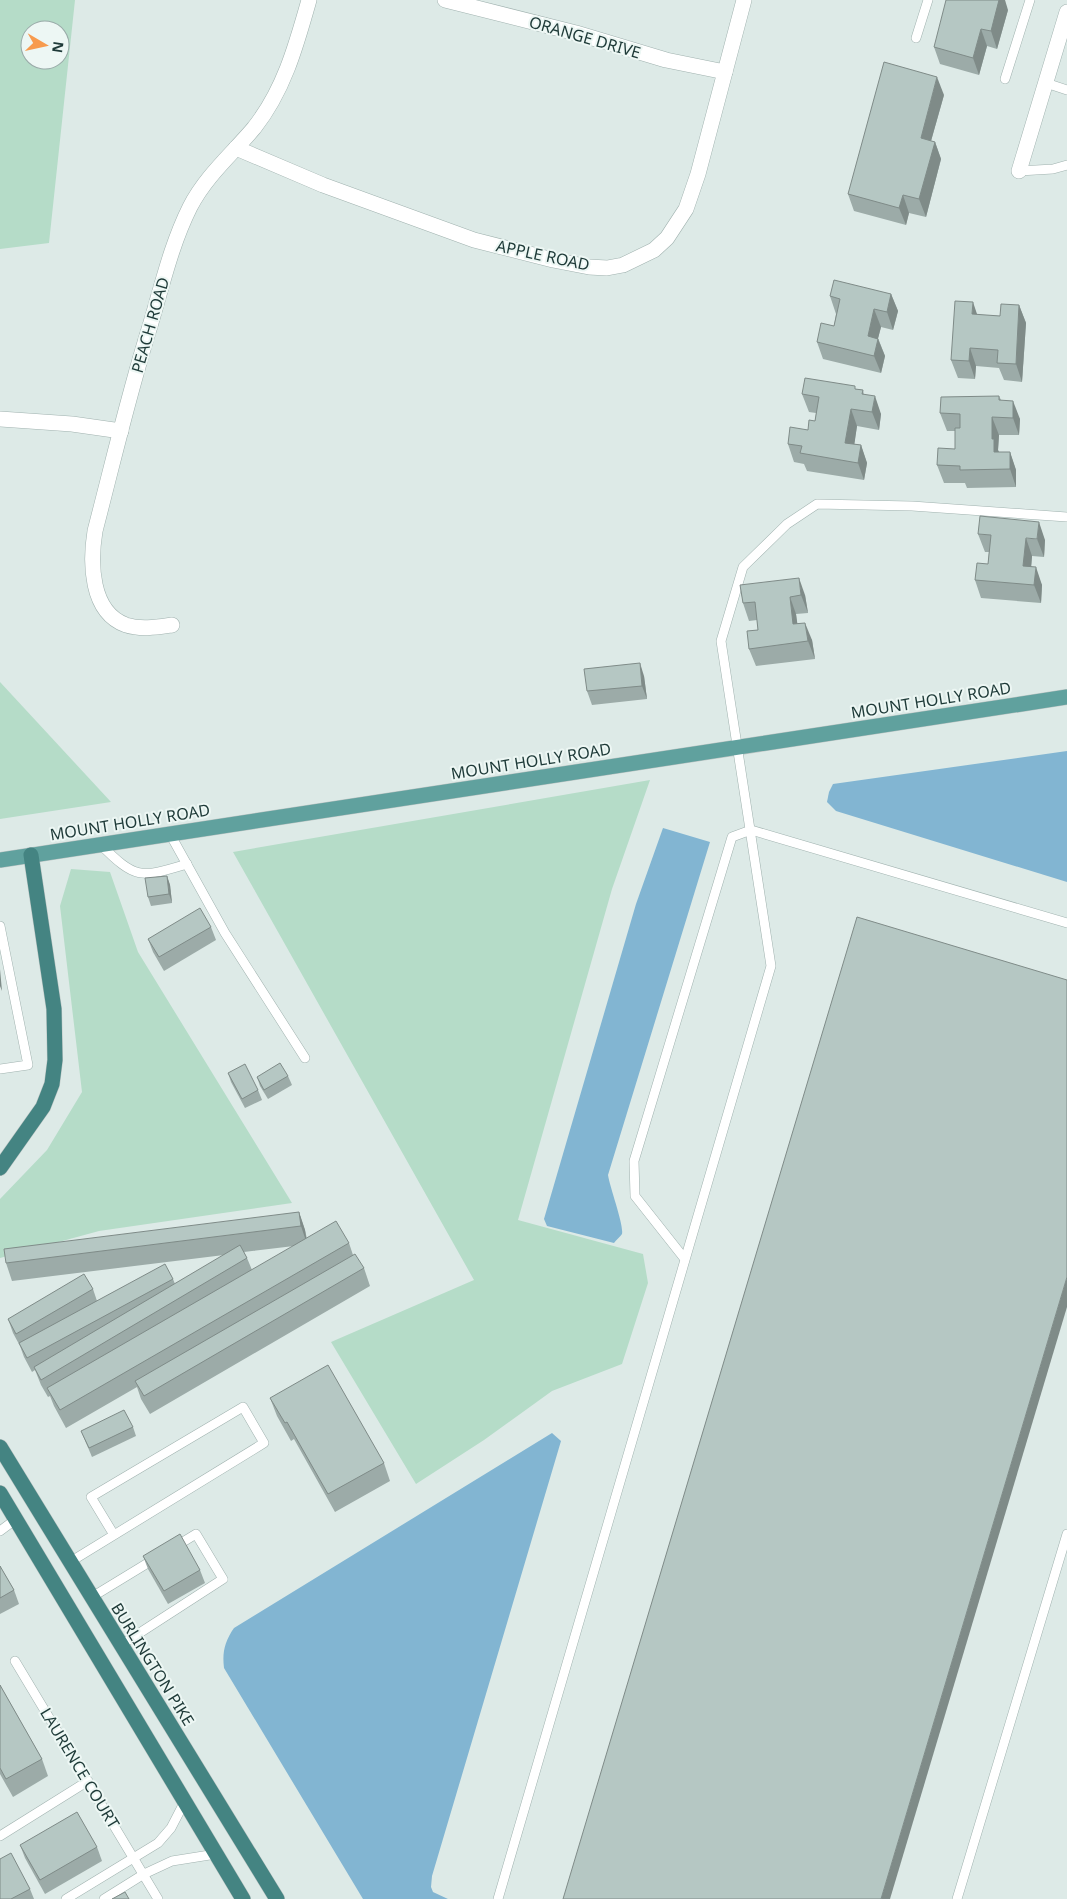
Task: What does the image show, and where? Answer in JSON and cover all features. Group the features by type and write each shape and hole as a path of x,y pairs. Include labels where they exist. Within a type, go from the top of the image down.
{"highway":[{"path":"0,1168 42,1107 52,1084 56,1060 54,1009 30,855"},
{"name":"BURLINGTON PIKE","path":"0,1447 277,1899"},
{"path":"0,1493 244,1899"}],"main road":[{"name":"MOUNT HOLLY ROAD","path":"0,860 1067,697"}],"street":[{"name":"PEACH ROAD","path":"172,625 139,628 127,626 116,620 99,597 94,582 92,549 95,531 161,284 182,226 200,190 254,128 276,93 294,56 309,0"},
{"name":"ORANGE DRIVE","path":"446,0 556,28 666,60 725,72"},
{"name":"APPLE ROAD","path":"236,148 293,174 447,231 553,260 589,267 607,268 623,265 654,250 667,238 686,209 698,174 744,0"},
{"path":"1020,171 1067,12"},
{"path":"0,419 72,424 121,431"}],"lane":[{"path":"916,38 928,0"},
{"path":"1005,78 1030,0"},
{"path":"1046,83 1067,90"},
{"path":"1020,171 1053,169 1067,165"},
{"path":"498,1899 771,966 721,641 743,567 787,524 817,504 912,506 1067,517"},
{"path":"684,1258 635,1196 634,1161 732,837 751,830 1067,923"},
{"path":"170,834 225,933 304,1058"},
{"path":"100,844 120,865 136,874 151,874 187,864"},
{"path":"0,926 28,1065 0,1069"},
{"path":"70,1562 264,1443 243,1407 91,1497 114,1535"},
{"path":"0,1531 16,1519"},
{"path":"92,1597 196,1534 222,1580 121,1645"},
{"path":"957,1899 1067,1534"},
{"name":"LAURENCE COURT","path":"15,1661 158,1899"},
{"path":"1,1833 88,1781"},
{"path":"66,1899 158,1843 166,1834 185,1801"},
{"path":"104,1899 144,1874 172,1861 216,1854"}],"green space":[{"path":"0,0 75,0 70,47 70,20 20,20 20,70 68,70 49,243 0,249"},
{"path":"0,682 111,802 0,819"},
{"path":"650,780 612,889 518,1220 643,1254 648,1283 622,1364 552,1391 484,1440 416,1484 331,1342 474,1280 233,852"},
{"path":"71,869 110,872 138,952 292,1203 99,1231 0,1258 0,1199 47,1150 82,1092 60,906"}],"water":[{"path":"1067,751 1067,882 836,811 827,802 833,784"},
{"path":"663,828 710,842 608,1175 622,1229 622,1234 614,1243 547,1226 544,1219 636,904"},
{"path":"552,1433 561,1441 432,1876 431,1887 433,1892 448,1899 363,1899 224,1668 223,1657 228,1637 234,1628"}],"building":[{"path":"946,0 999,0 991,31 981,29 973,58 934,47"},
{"path":"884,62 937,77 921,138 935,142 919,199 903,195 899,208 848,194"},
{"path":"834,280 891,294 887,312 874,309 868,336 878,339 874,356 817,342 821,323 834,326 840,299 830,296"},
{"path":"955,301 973,302 972,314 1000,316 1001,304 1019,305 1016,364 997,363 998,350 970,348 969,361 951,360"},
{"path":"805,378 855,386 855,389 863,390 862,394 875,396 872,412 851,409 845,443 861,445 858,463 800,453 802,446 788,444 790,427 808,430 809,420 815,421 819,397 802,394"},
{"path":"999,396 999,400 1013,401 1013,418 992,417 992,439 994,439 994,452 1010,452 1010,469 960,470 960,466 937,465 938,448 955,449 955,428 960,428 960,414 940,413 941,397"},
{"path":"980,516 1039,522 1037,539 1026,538 1023,566 1036,567 1034,585 975,580 977,563 988,564 991,535 978,534"},
{"path":"799,578 801,595 790,597 793,624 805,623 808,641 749,649 747,631 758,630 755,602 743,603 740,585"},
{"path":"640,663 642,686 587,691 584,669"},
{"path":"167,876 169,894 148,897 145,878"},
{"path":"200,908 211,927 159,957 148,939"},
{"path":"857,917 1067,980 1067,1277 881,1899 563,1899"},
{"path":"280,1063 288,1076 264,1090 257,1077"},
{"path":"245,1064 258,1090 242,1099 228,1073"},
{"path":"299,1212 301,1226 6,1263 4,1249"},
{"path":"336,1221 349,1243 60,1410 47,1388"},
{"path":"240,1245 247,1258 41,1380 34,1367"},
{"path":"355,1254 364,1268 144,1396 135,1381"},
{"path":"165,1264 173,1279 27,1358 19,1343"},
{"path":"84,1274 93,1289 16,1334 8,1319"},
{"path":"328,1365 384,1463 328,1494 287,1422 285,1423 270,1398"},
{"path":"124,1410 133,1427 89,1448 81,1431"},
{"path":"180,1534 200,1570 164,1591 143,1556"},
{"path":"0,1566 14,1590 0,1598"},
{"path":"0,1685 42,1759 6,1779 0,1768"},
{"path":"77,1812 97,1847 40,1880 20,1845"},
{"path":"11,1853 30,1889 11,1899 0,1899 0,1859"},
{"path":"125,1892 129,1899 112,1899"}]}
